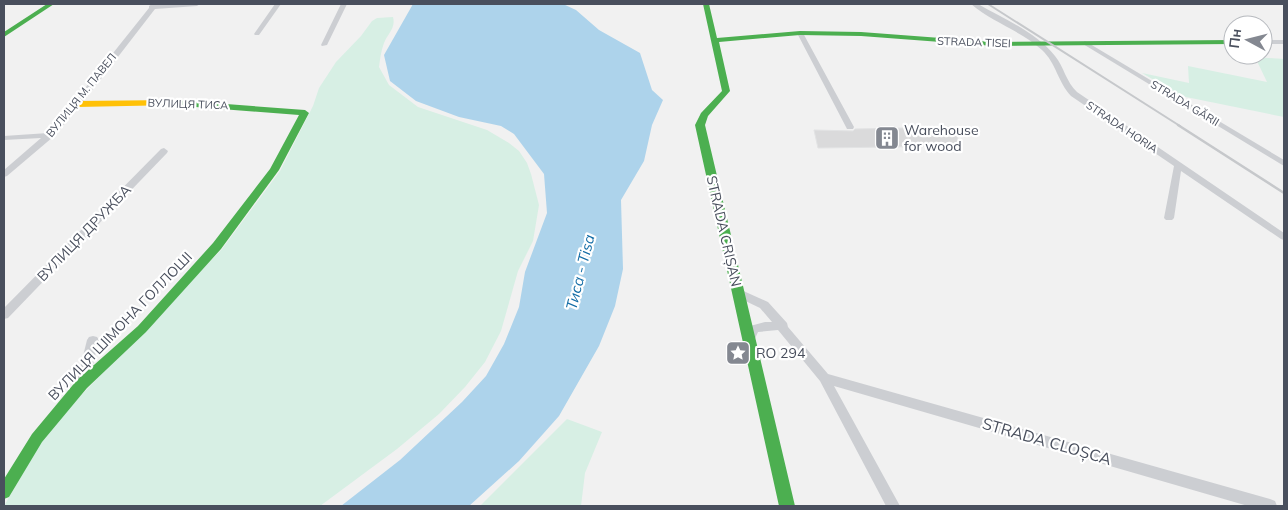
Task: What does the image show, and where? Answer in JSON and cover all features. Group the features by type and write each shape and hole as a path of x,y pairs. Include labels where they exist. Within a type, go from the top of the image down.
{"street":[{"path":"4,35 51,4"},
{"path":"153,6 197,4"},
{"path":"257,34 278,4"},
{"path":"324,45 344,4"},
{"name":"STRADA CRIȘAN","path":"706,4 726,91 724,98 701,118 700,125 739,293 764,305 824,378 893,506"},
{"name":"STRADA HORIA","path":"974,4 1038,43 1056,61 1069,90 1284,237"},
{"name":"ВУЛИЦЯ М. ПАВЕЛ","path":"4,174 50,135 77,104 153,6"},
{"path":"800,32 850,127"},
{"name":"STRADA TISEI","path":"715,40 800,32 861,34 973,43 1223,42"},
{"name":"STRADA GĂRII","path":"1085,43 1284,163"},
{"name":"ВУЛИЦЯ ТИСА","path":"77,104 177,103 298,112"},
{"name":"ВУЛИЦЯ ШІМОНА ГОЛЛОШІ","path":"4,492 37,438 82,384 142,329 217,246 274,170 305,114 298,112"},
{"path":"4,138 50,135"},
{"name":"ВУЛИЦЯ ДРУЖБА","path":"4,315 164,151"},
{"path":"1169,218 1178,165"},
{"path":"739,293 787,506"},
{"path":"749,340 754,329 765,326 783,326"},
{"path":"82,384 93,340"},
{"name":"STRADA CLOȘCA","path":"824,378 1270,506"}],"green space":[{"path":"393,17 394,21 383,46 379,67 389,85 418,107 487,130 509,143 519,151 527,163 531,174 539,205 533,241 518,271 501,331 485,362 465,387 439,414 397,449 320,506 4,506 42,440 65,412 222,249 280,171 313,106 319,88 336,62 361,36 372,21 377,18"},
{"path":"1273,58 1284,59 1284,117 1181,96 1142,73 1189,83 1188,66 1267,82 1259,65 1273,65"},
{"path":"567,419 602,432 585,473 581,506 480,506"}],"water":[{"name":"Тиса - Tisa","path":"413,4 563,4 576,10 599,30 640,53 652,90 663,100 652,125 644,161 621,200 623,269 615,306 599,346 559,416 519,461 469,506 341,506 400,460 462,402 486,376 504,344 519,307 525,272 547,213 544,174 514,134 501,126 459,117 416,101 390,81 384,55"}],"building":[{"name":"Warehouse for wood","path":"954,127 960,146 818,148 814,130 853,131 855,129"}],"railway":[{"path":"988,4 1180,126"},
{"path":"1178,125 1284,193"}],"traffic: fast":[{"path":"4,35 51,4"},
{"path":"706,4 726,91 704,115 700,125 787,506"},
{"path":"715,40 800,33 861,34 994,44 1223,42"},
{"path":"4,492 37,438 82,384 142,329 217,246 274,170 305,113 173,103"}],"traffic: slow":[{"path":"77,104 173,103"}],"place":[{"name":"Warehouse for wood","path":"887,138"},
{"name":"RO 294","path":"738,353"}]}
